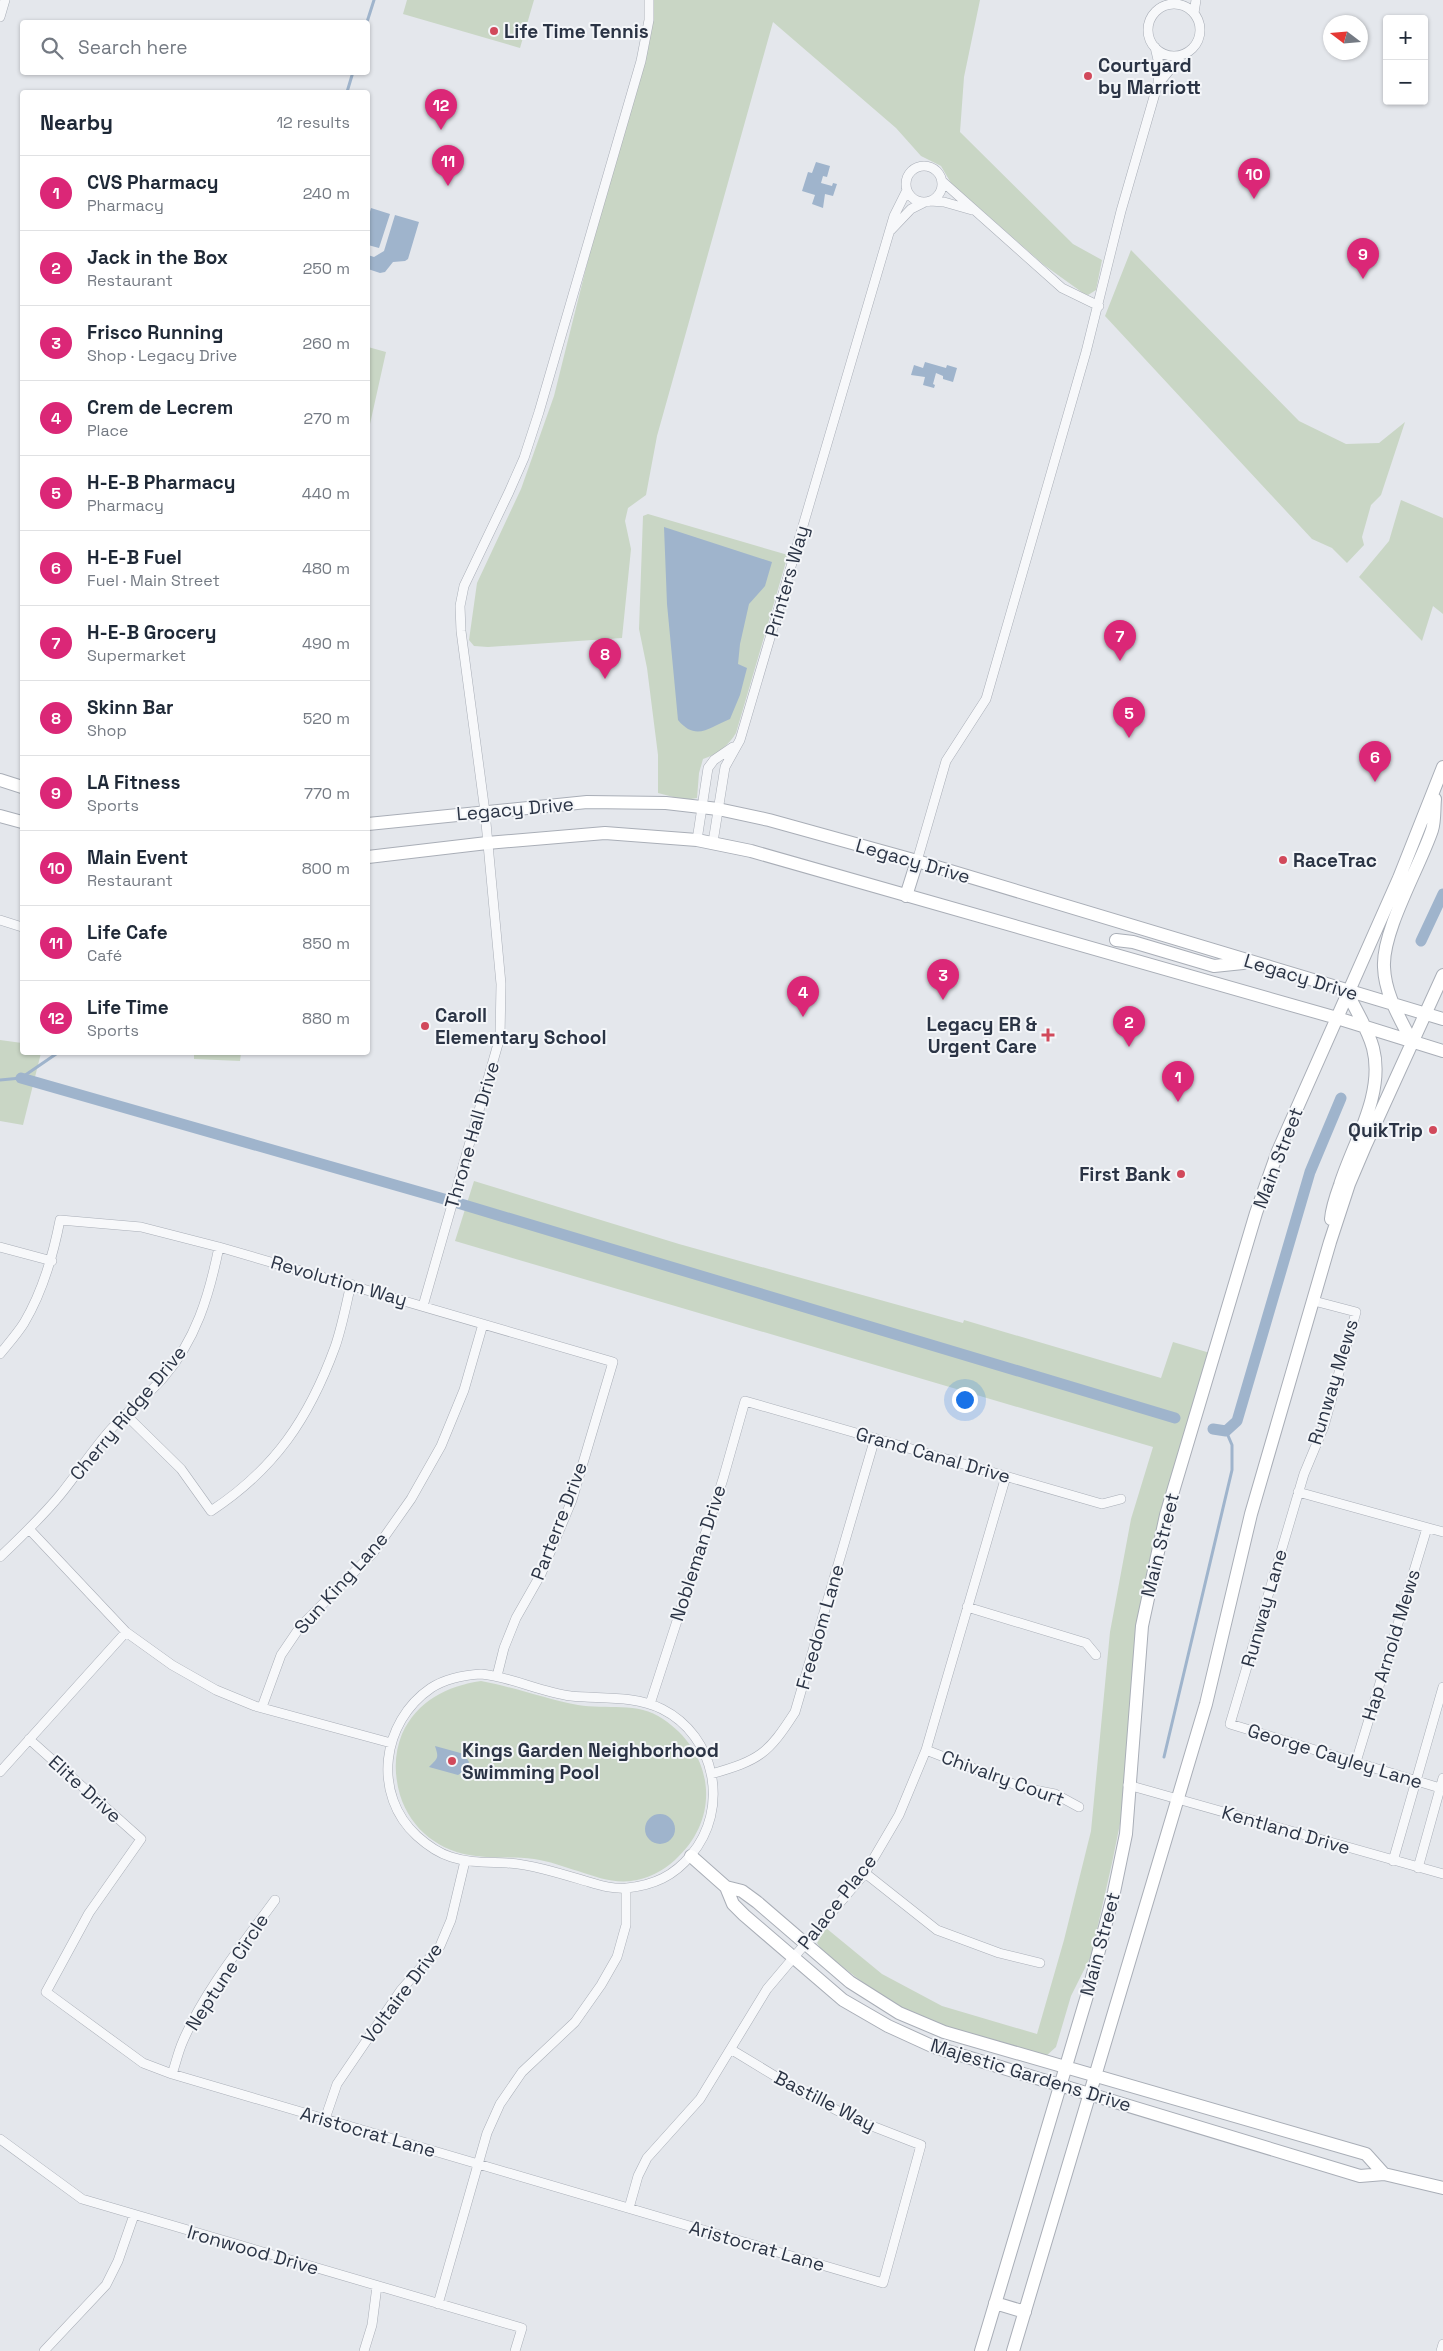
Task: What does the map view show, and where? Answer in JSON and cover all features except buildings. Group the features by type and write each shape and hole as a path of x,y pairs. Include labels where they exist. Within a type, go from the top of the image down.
{"main road":[{"name":"Main Street","path":"981,2351 1066,2067 1114,1892 1126,1834 1128,1785 1142,1626 1166,1515 1259,1204 1278,1151 1399,878 1443,767"},
{"path":"0,780 20,786"},
{"path":"1412,1042 1392,1004 1384,968 1385,952 1396,918 1433,828 1436,788"},
{"name":"Legacy Drive","path":"370,824 485,812 626,801 718,809 769,820 917,861 1347,992 1443,1019"},
{"path":"0,816 20,821"},
{"name":"Legacy Drive","path":"370,857 487,843 605,833 713,842 751,851 1337,1018 1443,1051"},
{"path":"906,896 917,861"},
{"path":"1111,955 1122,923"},
{"path":"1116,940 1133,942 1214,966 1253,962"},
{"name":"Main Street","path":"1013,2351 1206,1704 1251,1514 1330,1242 1362,1152 1443,975"},
{"path":"1330,1242 1332,1210 1346,1166 1368,1113 1374,1080 1373,1047 1347,992"},
{"name":"Majestic Gardens Drive","path":"690,1856 726,1887 742,1891 850,1982 899,2013 944,2032 1366,2154 1384,2174"},
{"name":"Majestic Gardens Drive","path":"726,1887 733,1904 744,1915 843,2000 910,2037 1060,2085 1360,2176 1384,2174 1443,2188"},
{"path":"1249,2142 1255,2122"},
{"path":"995,2303 1025,2312"}],"street":[{"path":"0,17 5,0"},
{"name":"Throne Hall Drive","path":"423,1306 500,1037 501,984 485,812 461,631 460,606 464,586 524,458 539,412 641,61 649,20 649,0"},
{"path":"1194,13 1196,0"},
{"path":"917,861 946,761 986,699 1099,306 1121,211 1158,83 1159,64 1155,47 1150,38 1150,24 1156,12 1169,3 1182,5 1194,13 1199,23 1199,38 1192,49 1182,55 1158,83"},
{"path":"1155,47 1167,54 1182,55"},
{"path":"973,210 944,202 928,202 914,199 907,190 906,184 909,174 922,166 936,170 943,182 1062,288 1099,306"},
{"path":"891,230 912,209 940,194 943,182"},
{"name":"Printers Way","path":"713,842 724,768 740,740 894,216 907,190"},
{"path":"697,840 710,765 740,740"},
{"path":"0,920 20,926"},
{"name":"Revolution Way","path":"52,1261 60,1220 141,1227 351,1284 613,1362"},
{"path":"0,1247 52,1261 24,1323 0,1354"},
{"name":"Cherry Ridge Drive","path":"0,1558 30,1529 62,1493 112,1428 162,1379 183,1353 200,1318 212,1284 220,1247"},
{"path":"126,1415 181,1468 212,1511 262,1472 294,1433 317,1391 335,1346 351,1284"},
{"name":"Runway Mews","path":"1298,1492 1324,1426 1356,1312 1314,1300"},
{"name":"Sun King Lane","path":"262,1707 270,1681 285,1648 300,1627 373,1553 411,1499 441,1446 464,1390 483,1324"},
{"name":"Parterre Drive","path":"497,1676 504,1648 516,1618 541,1574 572,1500 613,1362"},
{"name":"Grand Canal Drive","path":"745,1401 1102,1504 1121,1499"},
{"name":"Nobleman Drive","path":"650,1704 745,1401"},
{"name":"Freedom Lane","path":"712,1774 757,1758 777,1740 795,1712 875,1438"},
{"name":"Palace Place","path":"629,2208 638,2176 648,2158 700,2099 732,2050 767,1989 865,1873 899,1815 926,1750 1006,1476"},
{"path":"1298,1492 1443,1532"},
{"name":"Runway Lane","path":"1230,1724 1298,1492"},
{"name":"Hap Arnold Mews","path":"1356,1762 1427,1528"},
{"path":"30,1529 126,1632 172,1666 216,1690 262,1707 391,1743"},
{"path":"967,1607 1086,1643 1096,1655"},
{"path":"0,1772 126,1632"},
{"path":"466,1675 497,1676 569,1696 619,1699 650,1704 662,1709 679,1721 698,1741 707,1757 715,1791 713,1809 701,1843 668,1877 656,1882 626,1888 611,1888 564,1874 526,1866 465,1861 442,1853 426,1844 404,1821 393,1803 389,1782 388,1756 391,1743 402,1718 415,1702 432,1688 466,1675"},
{"path":"1392,1861 1443,1687"},
{"name":"George Cayley Lane","path":"1230,1724 1440,1788"},
{"name":"Elite Drive","path":"29,1739 141,1839"},
{"name":"Chivalry Court","path":"926,1750 1024,1788 1055,1794 1079,1807"},
{"path":"1418,1868 1443,1778"},
{"name":"Kentland Drive","path":"1128,1785 1443,1874"},
{"name":"Aristocrat Lane","path":"141,1839 89,1913 46,1992 143,2064 883,2283"},
{"name":"Voltaire Drive","path":"325,2119 338,2084 401,1990 440,1946 451,1920 465,1861"},
{"path":"865,1873 937,1930 999,1953 1040,1963"},
{"path":"438,2304 487,2133 500,2104 522,2072 575,2022 601,1985 617,1957 626,1925 626,1888"},
{"name":"Neptune Circle","path":"172,2074 182,2042 198,2011 229,1963 275,1900"},
{"name":"Bastille Way","path":"732,2050 803,2093 854,2119 921,2145 883,2283"},
{"name":"Ironwood Drive","path":"0,2139 82,2199 522,2328 515,2351"},
{"path":"44,2351 106,2285 118,2261 134,2215"},
{"path":"364,2351 372,2325 377,2286"},
{"path":"1441,2351 1443,2344"}],"green space":[{"name":"Life Time Tennis","path":"407,0 534,0 520,48 403,14"},
{"path":"653,0 980,0 964,77 960,132 1073,244 1102,260 1096,290 1088,295 1083,293 1044,265 951,183 941,166 921,156 896,128 773,22 657,436 646,495 628,508 625,521 631,549 622,638 488,647 474,646 469,640 477,583 521,489 554,396"},
{"path":"1131,250 1299,421 1346,444 1379,443 1405,422 1381,495 1371,505 1362,537 1364,545 1347,563 1332,548 1312,539 1105,316"},
{"path":"370,348 386,352 370,424"},
{"path":"1401,500 1443,518 1443,614 1433,606 1422,641 1359,577 1389,541"},
{"path":"648,514 788,555 736,733 722,749 703,759 699,773 697,798 685,800 658,793 658,755 647,668 639,629 643,516"},
{"path":"0,1040 20,1043 20,1055 40,1055 23,1125 0,1121"},
{"path":"194,1055 241,1055 240,1061 194,1059"},
{"path":"474,1181 679,1244 963,1323 964,1320 1161,1378 1173,1342 1210,1353 1158,1527 1123,1809 1091,1956 1071,1996 1056,2047 1045,2057 962,2032 900,2007 865,1984 821,1949 817,1943 826,1928 882,1974 942,2006 1037,2034 1064,1940 1091,1831 1110,1632 1131,1519 1153,1447 455,1241"},
{"path":"481,1681 578,1705 643,1710 663,1719 680,1733 693,1749 702,1767 706,1787 705,1806 700,1825 690,1843 675,1860 660,1871 631,1881 617,1881 540,1860 463,1854 450,1850 429,1837 411,1819 400,1795 396,1764 399,1742 408,1722 416,1712 434,1697 456,1687"}],"water":[{"path":"816,162 830,166 827,177 823,176 821,183 832,186 833,183 837,184 833,196 825,194 823,208 812,204 815,195 802,191 808,172 812,173"},
{"path":"371,208 390,214 379,248 370,246"},
{"path":"395,215 419,222 408,259 393,262 385,272 380,273 370,270 370,256 374,257 384,251"},
{"path":"925,362 946,368 947,365 957,368 953,382 943,379 943,376 936,373 933,384 935,385 934,388 923,385 925,377 911,375 914,365 923,368"},
{"path":"664,527 772,562 765,586 749,604 740,644 738,664 747,668 740,695 730,719 703,731 691,730 678,720 667,604"},
{"name":"Kings Garden Neighborhood Swimming Pool","path":"435,1746 464,1754 469,1762 466,1770 458,1775 429,1767 437,1758"},
{"path":"660,1814 666,1815 674,1823 674,1835 666,1843 660,1844 654,1843 646,1835 645,1829 646,1823 654,1815"}],"waterway":[{"path":"368,20 374,0"},
{"path":"348,90 352,75"},
{"path":"1421,941 1443,894"},
{"path":"0,1080 21,1078 55,1055"},
{"path":"21,1078 451,1201 1175,1418"},
{"path":"1213,1429 1226,1431 1237,1421 1310,1172 1341,1098"},
{"path":"1164,1757 1232,1470 1232,1445 1226,1431"}],"place":[{"name":"Life Time Tennis","path":"494,31"},
{"name":"Courtyard by Marriott","path":"1088,76"},
{"name":"Life Time","path":"441,130"},
{"name":"Life Cafe","path":"448,186"},
{"name":"Main Event","path":"1254,199"},
{"name":"LA Fitness","path":"1363,279"},
{"name":"H-E-B Grocery","path":"1120,661"},
{"name":"Skinn Bar","path":"605,679"},
{"name":"H-E-B Pharmacy","path":"1129,738"},
{"name":"H-E-B Fuel","path":"1375,782"},
{"name":"RaceTrac","path":"1283,860"},
{"name":"Frisco Running","path":"943,1000"},
{"name":"Crem de Lecrem","path":"803,1017"},
{"name":"Caroll Elementary School","path":"425,1026"},
{"name":"Legacy ER & Urgent Care","path":"1048,1035"},
{"name":"Jack in the Box","path":"1129,1047"},
{"name":"CVS Pharmacy","path":"1178,1102"},
{"name":"QuikTrip","path":"1433,1130"},
{"name":"First Bank","path":"1181,1174"},
{"name":"Kings Garden Neighborhood Swimming Pool","path":"452,1761"}]}
